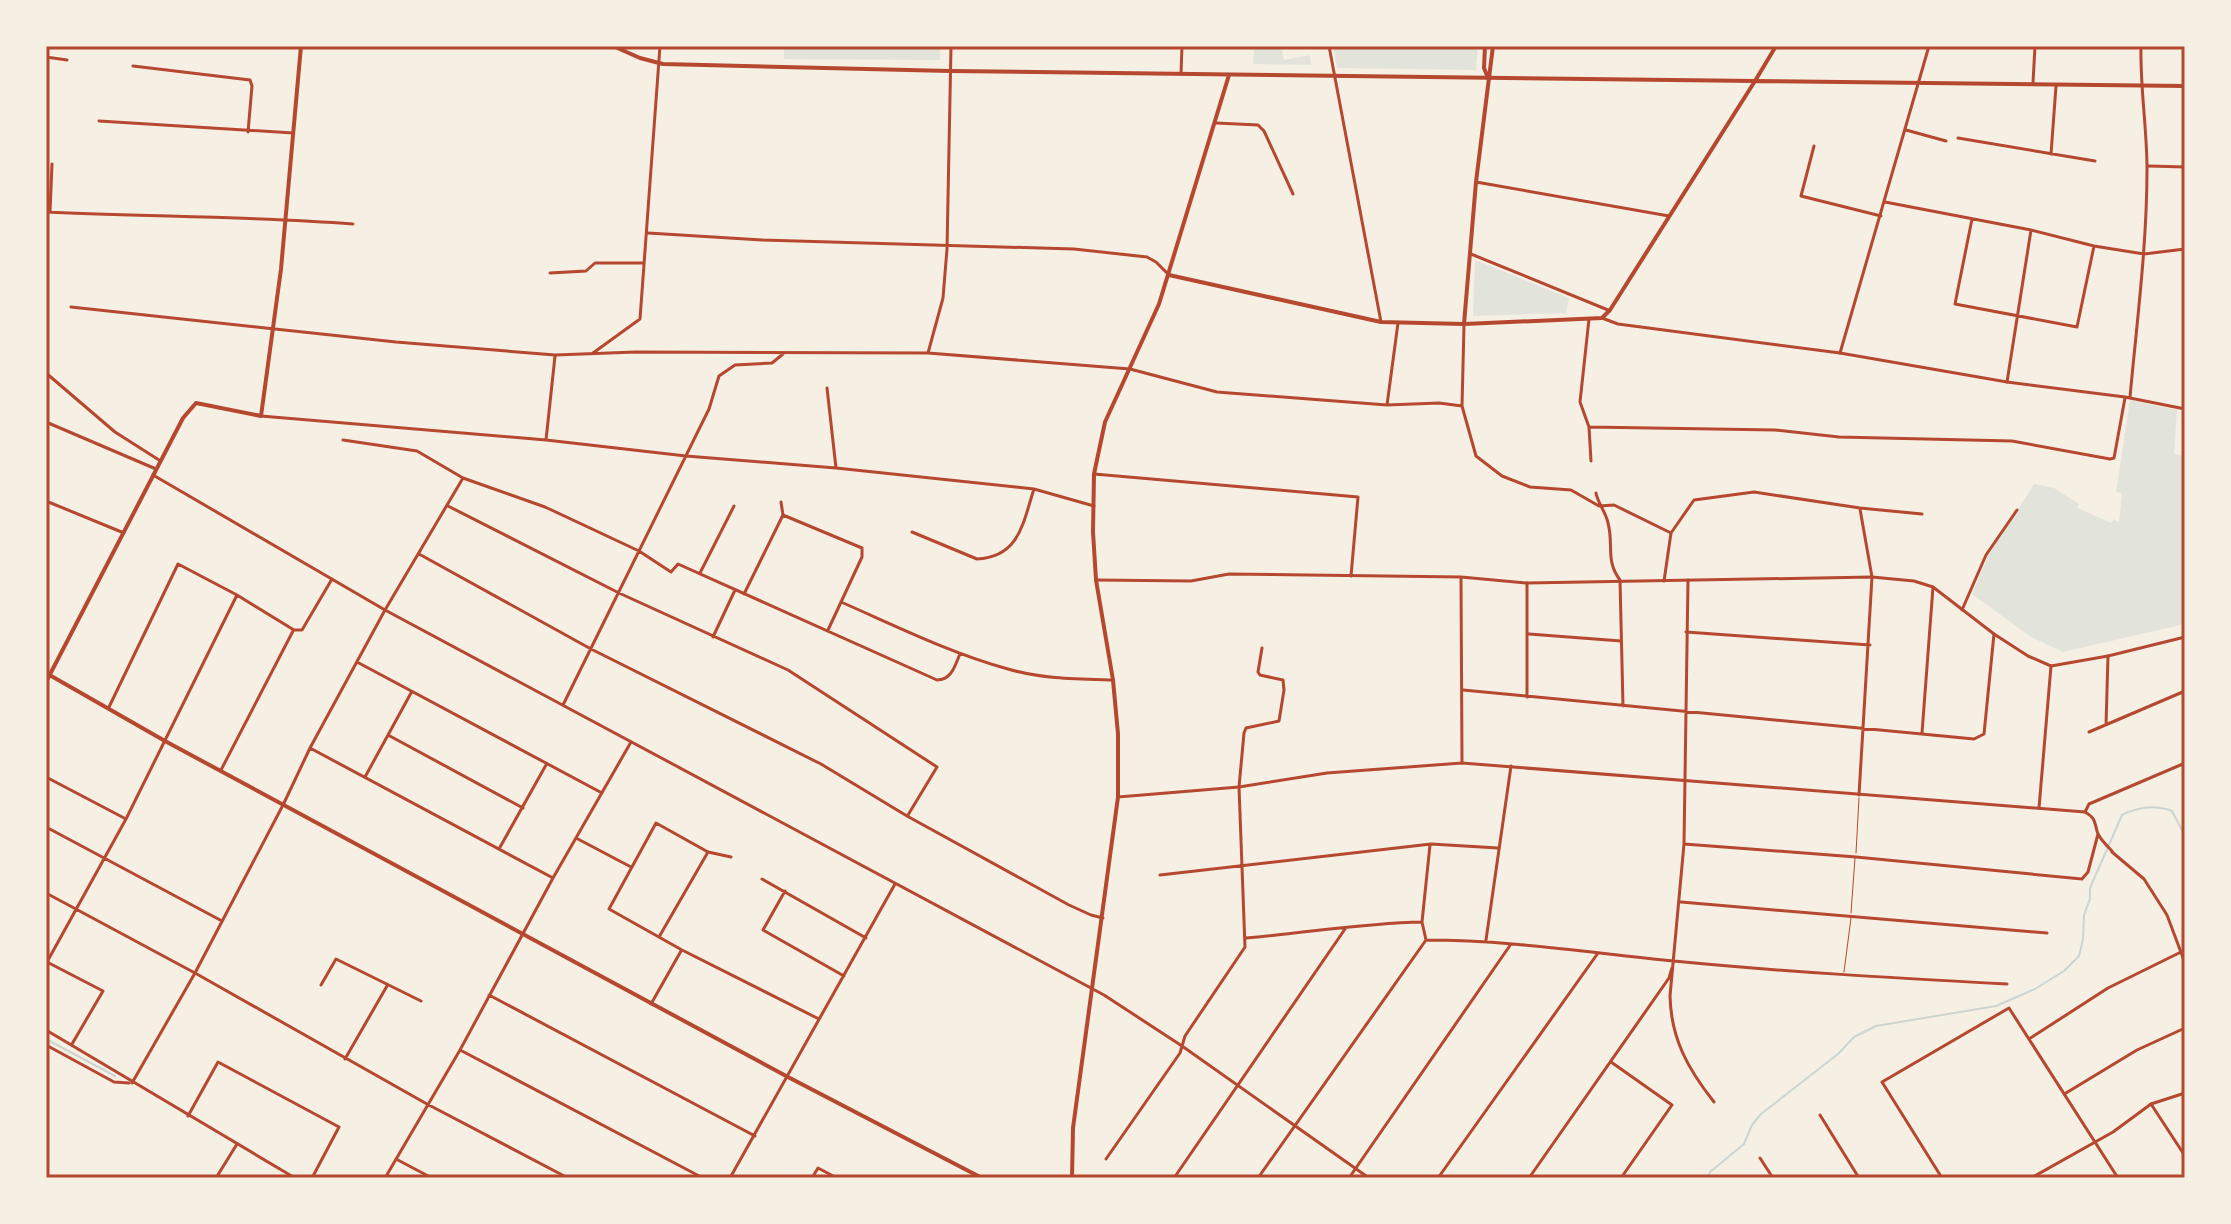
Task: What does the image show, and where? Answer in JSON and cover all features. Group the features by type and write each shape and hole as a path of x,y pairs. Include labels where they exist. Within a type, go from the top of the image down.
{"main road":[{"path":"46,682 183,418 196,403 261,416 286,219 301,46"},
{"path":"613,46 659,64 950,71 2185,86"},
{"path":"1485,46 1484,68 1488,78"},
{"path":"1464,324 1476,182 1493,46"},
{"path":"1169,275 1381,322 1464,324 1602,318 1610,310 1776,46"},
{"path":"1072,1178 1073,1128 1118,797 1118,734 1113,680 1096,580 1094,474 1105,422 1159,304 1169,275 1229,75"},
{"path":"48,674 165,741 651,1004 982,1178"}],"street":[{"path":"592,353 640,319 660,46"},
{"path":"928,353 943,298 947,245 951,46"},
{"path":"1181,74 1182,46"},
{"path":"1329,46 1381,322"},
{"path":"1840,353 1929,46"},
{"path":"2033,83 2035,46"},
{"path":"1589,427 1775,430 1839,437 2012,441 2114,458 2128,398 2144,254 2147,166 2140,85 2141,46"},
{"path":"46,57 67,60"},
{"path":"133,66 250,80 248,132"},
{"path":"2051,154 2056,84"},
{"path":"99,121 293,133"},
{"path":"1215,123 1258,125 1264,131 1293,194"},
{"path":"1906,130 1946,141"},
{"path":"1958,138 2095,161"},
{"path":"1814,146 1801,196 1881,216"},
{"path":"52,164 48,212 353,224"},
{"path":"2147,166 2185,167"},
{"path":"1476,182 1669,217"},
{"path":"1885,202 2144,254 2185,249"},
{"path":"1972,219 1955,304 2077,327 2094,246"},
{"path":"2007,382 2031,230"},
{"path":"648,233 762,240 1074,249 1137,255 1156,262 1169,275"},
{"path":"1471,254 1610,310"},
{"path":"550,273 586,271 595,263 645,263"},
{"path":"71,307 555,355 928,353 1130,369 1217,392 1387,405 1439,403 1462,406"},
{"path":"1589,317 1580,402 1589,427 1591,461"},
{"path":"1602,318 1618,324 1840,353 2185,409"},
{"path":"1387,405 1398,323"},
{"path":"1464,324 1462,406 1476,456 1491,469 1530,487 1571,490 1599,506 1614,505 1671,533"},
{"path":"563,705 709,409 719,376 735,365 772,363 783,354"},
{"path":"546,440 555,355"},
{"path":"46,373 115,432 159,460"},
{"path":"827,388 836,468"},
{"path":"261,416 546,440 1034,489 1094,506"},
{"path":"46,422 156,469"},
{"path":"343,440 417,451 463,478 545,507 639,551 671,572 678,564 937,680 944,680 950,675 960,654"},
{"path":"1094,474 1358,497 1351,576"},
{"path":"153,475 385,610 1104,995 1369,1178"},
{"path":"132,1083 195,973 310,748 385,610 463,478"},
{"path":"912,532 977,559 984,559 1013,546 1034,489"},
{"path":"1664,581 1671,533 1694,500 1754,492 1922,514"},
{"path":"1596,493 1608,521 1611,568 1620,580 1623,706"},
{"path":"46,501 124,533"},
{"path":"744,594 783,515 781,502"},
{"path":"448,506 619,593 788,670 937,767 907,816"},
{"path":"700,573 734,506"},
{"path":"1859,795 1872,577 1860,508"},
{"path":"1962,610 1986,555 2017,510"},
{"path":"783,515 862,548 862,557 828,630"},
{"path":"419,554 591,649 821,764 907,816 1069,905 1103,918"},
{"path":"109,707 178,564 294,630 302,630 332,579"},
{"path":"1096,580 1191,581 1229,574 1461,577 1527,583 1872,577 1914,581 1933,587 1994,634 2028,656 2051,666 2185,637"},
{"path":"1461,577 1462,763"},
{"path":"1688,580 1684,844 1670,1018 1689,1070 1714,1102"},
{"path":"1527,583 1527,697"},
{"path":"1922,733 1933,587"},
{"path":"713,637 735,590"},
{"path":"72,1044 103,991 46,962 126,819 237,595"},
{"path":"841,602 960,654 1011,670 1062,678 1113,680"},
{"path":"221,770 294,630"},
{"path":"1686,632 1870,645"},
{"path":"1529,634 1621,641"},
{"path":"1463,690 1974,739 1984,734 1994,634"},
{"path":"1106,1159 1180,1053 1185,1036 1245,947 1239,787 1245,730 1279,721 1285,683 1279,677 1266,677 1258,672 1262,648"},
{"path":"2106,725 2108,656"},
{"path":"357,662 602,793"},
{"path":"2039,808 2051,666"},
{"path":"2089,732 2185,691"},
{"path":"365,777 411,692"},
{"path":"388,735 523,808"},
{"path":"385,1178 460,1050 631,741"},
{"path":"310,748 553,878"},
{"path":"1118,797 1239,787 1327,773 1462,763 2085,812 2098,825 2088,872 2082,879 1684,844"},
{"path":"2085,812 2089,804 2185,763"},
{"path":"499,849 547,765"},
{"path":"1486,940 1511,766"},
{"path":"46,777 126,819"},
{"path":"731,857 708,852 656,823 609,909 682,950 819,1019"},
{"path":"46,827 222,921"},
{"path":"2098,834 2112,852 2144,879 2167,915 2185,963"},
{"path":"576,838 631,867"},
{"path":"1160,875 1431,844 1498,848"},
{"path":"1258,1178 1426,940 1422,922 1431,844"},
{"path":"659,937 708,852"},
{"path":"762,879 866,938"},
{"path":"730,1178 895,884"},
{"path":"785,891 763,930 844,976"},
{"path":"46,893 427,1104 568,1178"},
{"path":"1681,902 2047,933"},
{"path":"1246,938 1386,922 1422,922"},
{"path":"1174,1178 1345,929"},
{"path":"1426,940 1486,940 1674,961 2007,984"},
{"path":"1349,1178 1511,944"},
{"path":"651,1004 682,950"},
{"path":"1438,1178 1598,952"},
{"path":"2029,1039 2108,988 2181,952"},
{"path":"321,985 336,959 421,1001"},
{"path":"1529,1178 1669,978 1674,961"},
{"path":"345,1059 388,984"},
{"path":"489,995 755,1136"},
{"path":"1942,1178 1882,1082 2009,1008 2118,1178"},
{"path":"2065,1094 2137,1050 2185,1028"},
{"path":"46,1030 295,1178"},
{"path":"46,1045 114,1082 132,1083"},
{"path":"460,1050 703,1178"},
{"path":"188,1116 218,1062 339,1127 312,1178"},
{"path":"1611,1062 1672,1105 1621,1178"},
{"path":"2031,1178 2113,1132 2151,1104 2185,1093"},
{"path":"2151,1104 2185,1156"},
{"path":"1820,1115 1859,1178"},
{"path":"216,1178 238,1143"},
{"path":"1760,1158 1773,1178"},
{"path":"396,1159 432,1178"},
{"path":"812,1178 818,1168 837,1178"}],"lane":[{"path":"1844,975 1859,795"}],"shaded area":[{"path":"784,46 940,46 940,60 784,59"},
{"path":"1254,46 1281,46 1284,60 1310,55 1311,65 1253,64"},
{"path":"1333,46 1478,46 1476,70 1337,68"},
{"path":"1475,260 1569,298 1566,313 1473,316"},
{"path":"2130,400 2177,410 2174,454 2183,456 2185,460 2185,624 2063,652 2031,637 1972,594 1988,556 2034,484 2054,488 2079,504 2078,508 2111,523 2114,519 2119,522 2122,493 2116,492"}],"waterway":[{"path":"1707,1178 1744,1144 1752,1125 1761,1114 1838,1054 1854,1037 1876,1026 1996,1006 2035,989 2064,971 2079,956 2090,888 2122,815 2147,808 2172,811 2185,836"},
{"path":"46,1039 115,1076"}]}
